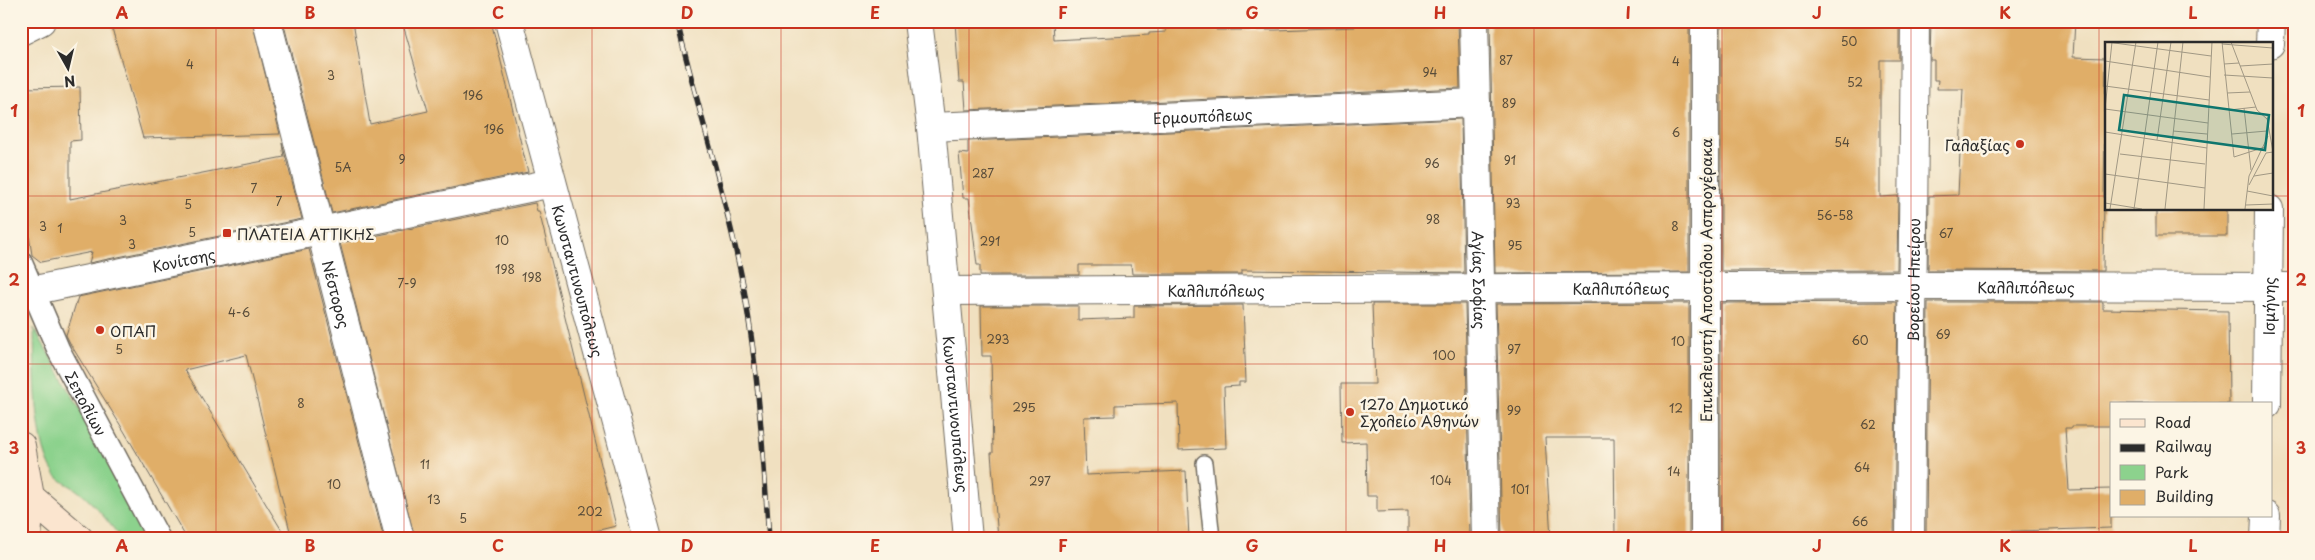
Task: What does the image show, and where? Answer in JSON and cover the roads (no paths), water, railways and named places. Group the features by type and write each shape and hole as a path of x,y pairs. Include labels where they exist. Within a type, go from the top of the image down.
{"main road":[{"path":"21,446 30,497 27,539"},
{"path":"30,497 79,539"}],"street":[{"path":"21,31 41,21"},
{"name":"Νέστορος","path":"268,21 400,539"},
{"name":"Κωνσταντινουπόλεως","path":"509,21 648,539"},
{"name":"Κωνσταντινουπόλεως","path":"918,21 931,127 968,539"},
{"name":"Αγίας Σοφίας","path":"1474,21 1486,539"},
{"name":"Επικελευστή Αποστόλου Ασπρογέρακα","path":"1705,21 1705,539"},
{"name":"Βορείου Ηπείρου","path":"1910,539 1915,21"},
{"path":"2270,42 2271,21"},
{"name":"Ερμουπόλεως","path":"931,127 1476,103"},
{"name":"Κονίτσης","path":"26,292 552,183"},
{"name":"Ισμήνης","path":"2267,402 2281,287 2269,210"},
{"name":"Σεπολίων","path":"21,263 26,292 159,539"},
{"name":"Καλλιπόλεως","path":"946,291 1480,290 1911,286 2281,287"},
{"path":"2265,539 2266,518"}],"lane":[{"path":"1204,463 1212,539"}],"railway":[{"path":"677,21 735,246 748,311 762,441 769,539"}],"place":[{"name":"Γαλαξίας","path":"2020,144"},
{"name":"ΠΛΑΤΕΙΑ ΑΤΤΙΚΗΣ","path":"227,233"},
{"name":"ΟΠΑΠ","path":"100,330"},
{"name":"127ο Δημοτικό Σχολείο Αθηνών","path":"1350,412"}]}
